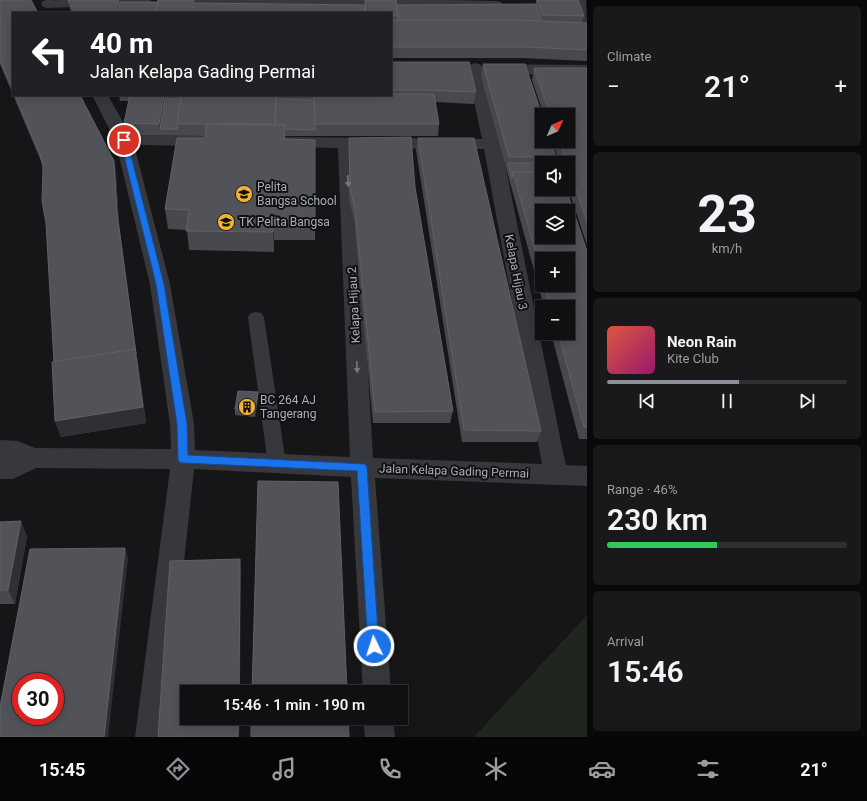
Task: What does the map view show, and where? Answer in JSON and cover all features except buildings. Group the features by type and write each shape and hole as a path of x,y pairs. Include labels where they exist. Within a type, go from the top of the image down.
{"street":[{"path":"49,6 144,0"},
{"path":"181,0 511,6"},
{"path":"566,7 583,9"},
{"name":"Kelapa Hijau 3","path":"557,475 551,452 492,144 467,68 587,70"},
{"path":"101,96 124,140 160,284 182,424 183,459 150,737"},
{"path":"124,140 219,141"},
{"path":"267,142 492,144"},
{"name":"Kelapa Hijau 2","path":"346,142 362,467 377,685"},
{"name":"Jalan Kelapa Gading Permai","path":"0,450 18,451 33,458 183,459 587,476"},
{"name":"Jalan Kelapa Gading Permai","path":"0,469 13,469 33,458"},
{"path":"379,725 380,737"}],"lane":[{"path":"256,317 277,464"}],"shaded area":[{"path":"587,615 587,737 474,737"}],"place":[{"name":"Pelita Bangsa School","path":"244,194"},
{"name":"TK Pelita Bangsa","path":"226,222"},
{"name":"BC 264 AJ Tangerang","path":"247,407"}],"route":[{"path":"124,140 160,284 182,424 183,459 362,467 374,646"}]}
